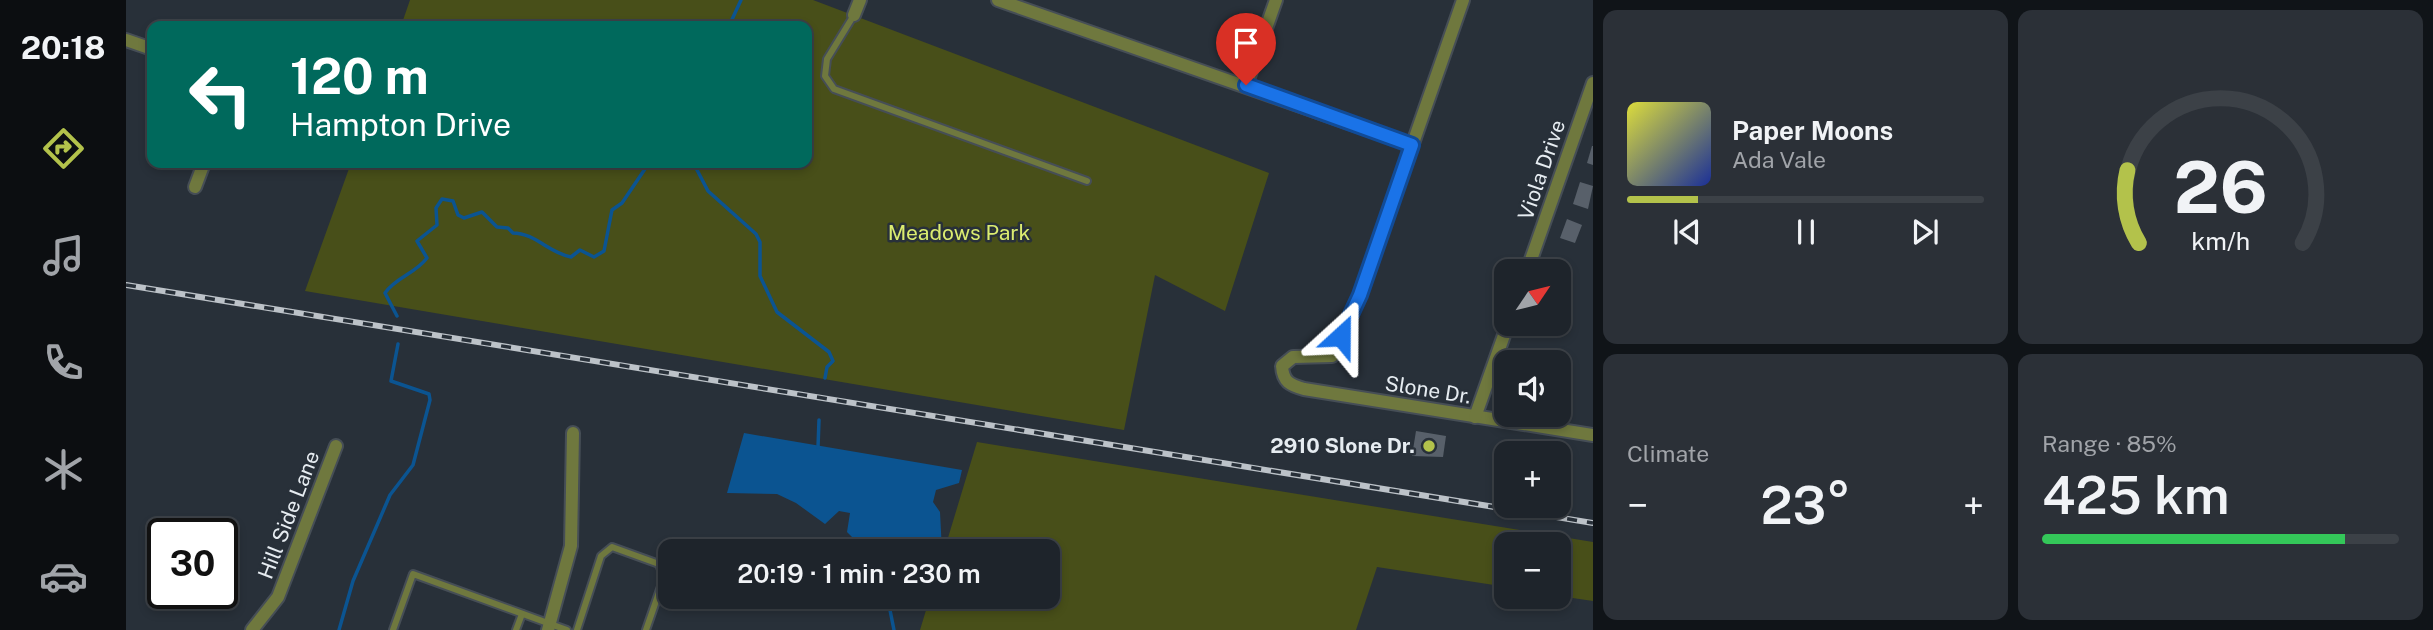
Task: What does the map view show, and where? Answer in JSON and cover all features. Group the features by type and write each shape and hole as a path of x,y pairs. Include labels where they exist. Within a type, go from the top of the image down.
{"street":[{"path":"854,15 860,0"},
{"path":"998,0 1412,145 1463,0"},
{"path":"1246,85 1276,0"},
{"path":"126,40 147,48"},
{"name":"Viola Drive","path":"1531,259 1593,82"},
{"name":"Slone Dr.","path":"1412,145 1360,295 1332,356 1293,357 1282,366 1283,377 1291,386 1304,389 1593,435"},
{"path":"194,187 202,168"},
{"path":"1475,417 1504,336"},
{"path":"549,627 570,546 573,433"},
{"name":"Hill Side Lane","path":"252,630 278,597 335,446"}],"lane":[{"path":"854,15 827,59 825,76 834,89 1087,181"},
{"path":"577,630 601,556 612,547 659,564 663,571 664,578 646,630"},
{"path":"393,630 413,574 522,614 549,627 567,630"},
{"path":"516,630 522,614"}],"green space":[{"name":"Meadows Park","path":"410,0 813,0 1269,173 1225,311 1155,275 1124,430 305,291 349,168 812,168 812,21 403,21"},
{"path":"977,442 1531,532 1494,532 1494,585 1377,567 1356,630 920,630 926,609 1060,609 1060,539 948,539"},
{"path":"1571,538 1593,542 1593,601 1571,598"}],"water":[{"path":"744,433 962,470 959,483 936,490 933,502 940,512 941,539 854,539 847,532 850,513 839,511 825,524 796,503 777,494 727,493"}],"building":[{"path":"1593,146 1593,165 1587,163"},
{"path":"1580,182 1593,186 1588,209 1573,204"},
{"path":"1567,219 1582,225 1575,243 1560,238"},
{"name":"2910 Slone Dr.","path":"1416,431 1446,436 1443,457 1412,456"}],"waterway":[{"path":"731,21 741,0"},
{"path":"397,316 385,293 427,258 417,241 437,225 436,208 442,199 453,201 458,215 464,218 482,212 497,227 508,228 513,233 528,236 563,255 571,257 580,250 594,257 604,251 612,210 622,203 646,168"},
{"path":"696,168 708,191 756,234 760,242 760,276 777,312 829,352 833,361 827,367 825,378"},
{"path":"339,630 353,581 390,495 413,465 430,400 429,394 391,381 398,344"},
{"path":"818,447 819,420"},
{"path":"890,609 894,630"}],"railway":[{"path":"126,285 1593,523"}],"place":[{"name":"2910 Slone Dr.","path":"1429,446"}],"route":[{"path":"1246,85 1412,145 1360,295 1341,336"}]}
